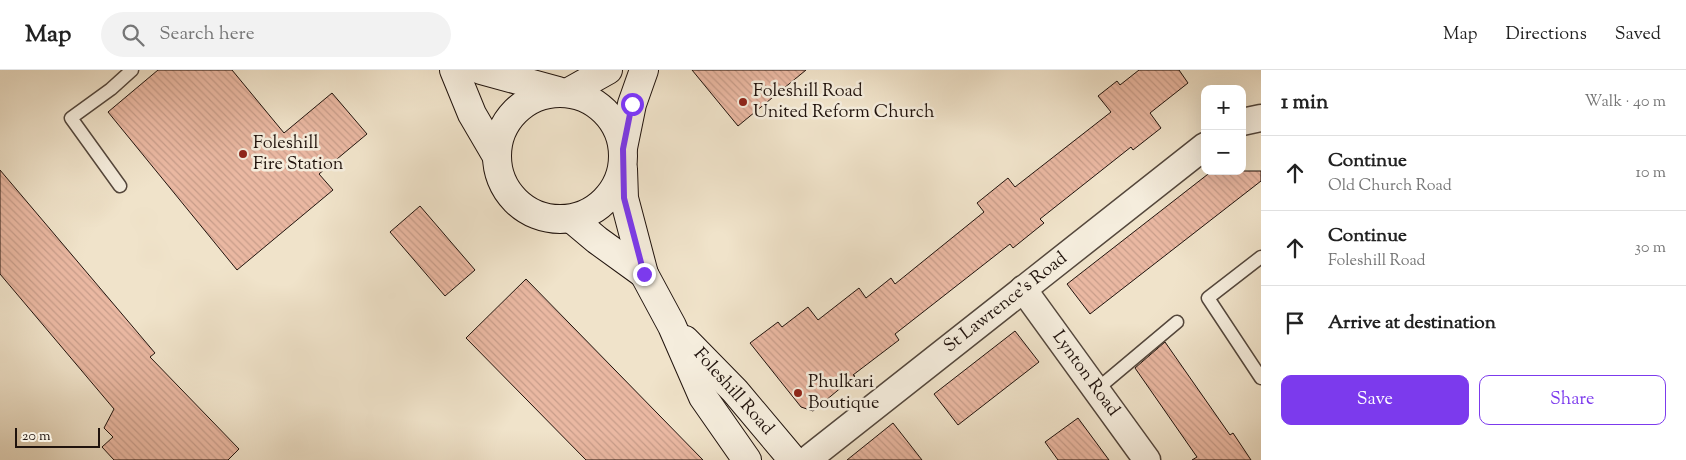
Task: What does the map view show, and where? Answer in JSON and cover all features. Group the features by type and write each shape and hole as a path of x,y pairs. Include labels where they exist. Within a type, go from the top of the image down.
{"main road":[{"path":"454,70 472,114 496,155 502,183 513,199 531,213 553,219 572,219 597,208 614,191 620,178 632,104 644,70"},
{"path":"480,70 584,96 597,103 617,126 623,153"},
{"path":"496,155 499,137 508,119 527,101 548,93 564,92 608,70"},
{"name":"Foleshill Road","path":"623,153 624,198 644,274 672,326 703,397 747,460"},
{"name":"Foleshill Road","path":"572,219 596,240 644,274"},
{"name":"Foleshill Road","path":"672,326 735,391 793,460"}],"street":[{"name":"St Lawrence's Road","path":"807,460 1201,149"},
{"name":"Lynton Road","path":"1023,289 1147,460"}],"lane":[{"path":"120,186 71,118 111,89 132,70"},
{"path":"1261,257 1208,298 1261,378"},
{"path":"1096,390 1177,322"}],"building":[{"name":"Foleshill Fire Station","path":"158,70 232,70 284,133 332,93 367,134 319,174 333,190 237,270 108,112"},
{"name":"Foleshill Road United Reform Church","path":"692,70 806,70 738,126"},
{"path":"1139,70 1179,70 1188,83 1150,113 1161,128 1133,150 1131,147 1040,219 1044,223 1013,248 1010,244 895,334 899,340 853,375 855,376 813,411 801,407 750,343 778,322 782,327 808,307 818,320 859,288 866,298 891,278 895,284 984,212 977,203 1008,178 1015,187 1111,112 1098,96 1117,81 1120,85"},
{"path":"0,170 155,353 150,357 239,449 228,460 114,460 102,447 113,437 104,428 114,409 0,274"},
{"path":"1246,171 1261,171 1261,181 1090,314 1067,284 1207,175 1246,175"},
{"path":"420,206 475,270 445,296 390,232"},
{"path":"526,279 703,460 586,460 466,338"},
{"path":"1015,331 1039,362 958,425 934,394"},
{"path":"1165,342 1230,435 1233,433 1251,460 1192,460 1197,457 1135,368"},
{"path":"1078,418 1109,460 1058,460 1045,442"},
{"path":"893,423 922,460 847,460"}],"place":[{"name":"Foleshill Road United Reform Church","path":"743,102"},
{"name":"Foleshill Fire Station","path":"243,154"},
{"name":"Phulkari Boutique","path":"798,393"}],"route":[{"path":"632,104 623,149 624,198 644,274"}]}
